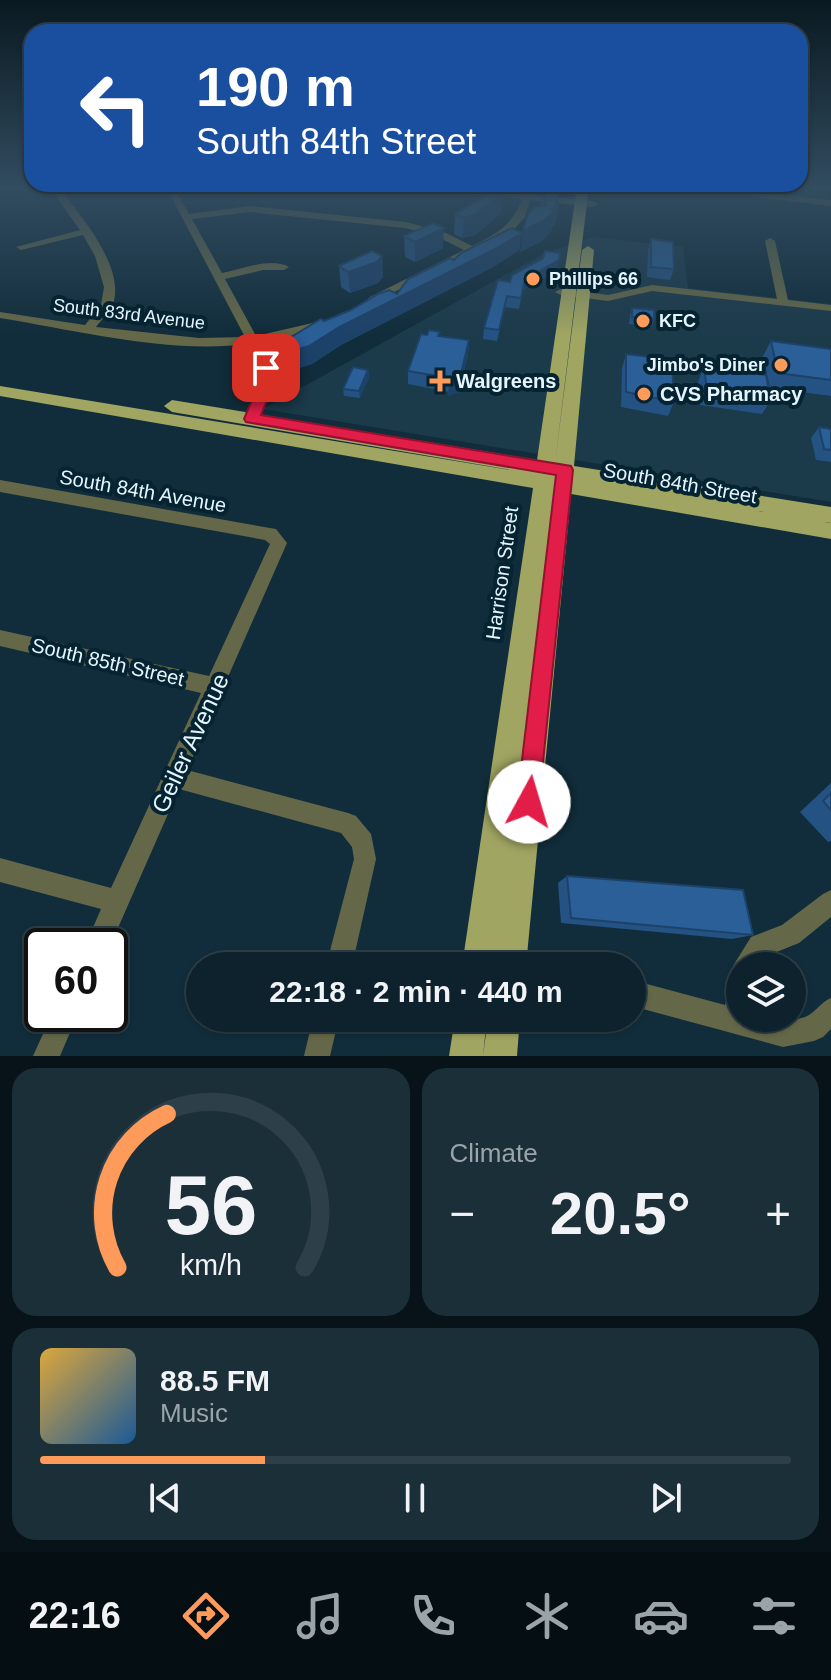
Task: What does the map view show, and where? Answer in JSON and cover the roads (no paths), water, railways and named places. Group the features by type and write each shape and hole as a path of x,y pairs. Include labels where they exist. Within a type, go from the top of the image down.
{"main road":[{"name":"Harrison Street","path":"521,952 554,476 579,236"},
{"name":"South 84th Street","path":"0,377 251,419 831,531"},
{"name":"South 84th Street","path":"0,391 831,515"},
{"path":"139,414 164,413 233,423 251,419"},
{"name":"Harrison Street","path":"480,952 554,476"},
{"path":"466,1056 469,1032"},
{"path":"500,1056 503,1032"}],"street":[{"path":"21,247 65,236"},
{"path":"88,236 100,261 109,294 105,308 90,327"},
{"path":"197,236 266,368 263,393 251,419"},
{"path":"445,236 472,250"},
{"path":"362,305 496,236"},
{"path":"770,241 783,301"},
{"path":"219,277 263,267 284,267"},
{"path":"571,293 616,298 652,288 831,308"},
{"name":"South 83rd Avenue","path":"0,315 193,342 254,340 326,323"},
{"name":"South 84th Avenue","path":"0,486 270,534 277,539"},
{"name":"Geiler Avenue","path":"105,928 278,550 277,539"},
{"name":"South 85th Street","path":"0,638 216,687"},
{"path":"174,777 307,811 348,824 358,833 365,859 342,952"},
{"path":"0,870 117,902"},
{"path":"756,952 760,946 790,934 831,902"},
{"path":"484,925 510,952"},
{"path":"646,997 726,1019"},
{"path":"806,1031 814,1028 831,1011"},
{"path":"46,1056 57,1032"},
{"path":"317,1056 323,1032"}],"place":[{"name":"Phillips 66","path":"533,279"},
{"name":"KFC","path":"643,321"},
{"name":"Jimbo's Diner","path":"781,365"},
{"name":"Walgreens","path":"440,381"},
{"name":"CVS Pharmacy","path":"644,394"}]}
